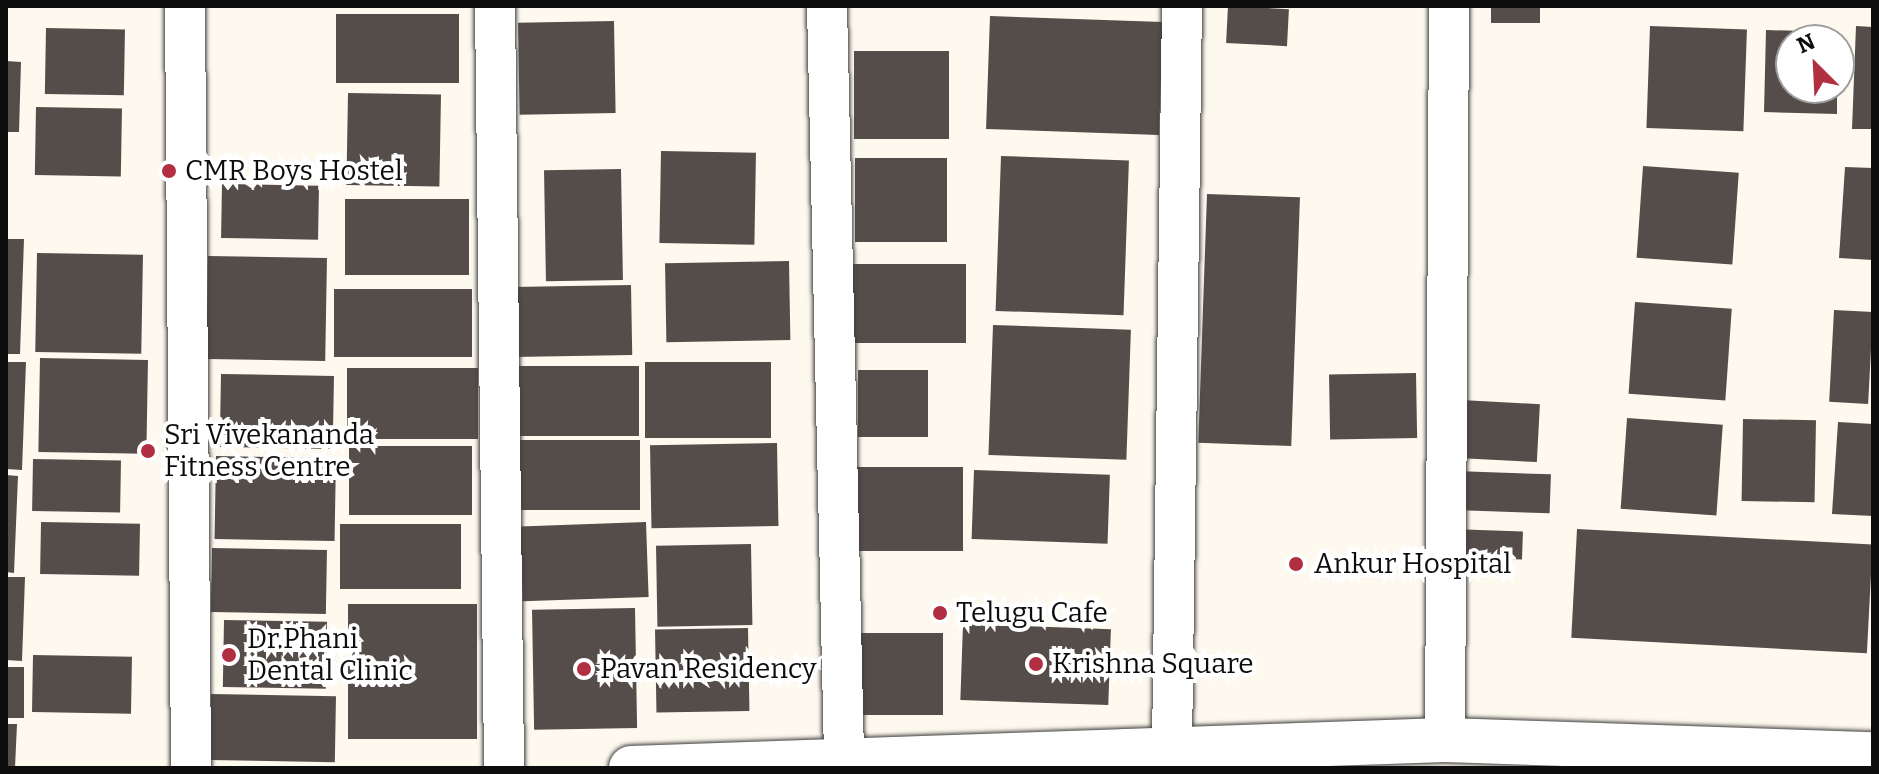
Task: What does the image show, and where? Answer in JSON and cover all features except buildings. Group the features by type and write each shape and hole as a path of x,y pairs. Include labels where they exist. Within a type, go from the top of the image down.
{"street":[{"path":"185,6 191,768"},
{"path":"495,6 504,768"},
{"path":"827,6 844,757"},
{"path":"1172,747 1182,6"},
{"path":"1445,740 1449,6"},
{"path":"631,768 844,757 1445,740 1515,755 1873,754"}],"place":[{"name":"CMR Boys Hostel","path":"169,171"},
{"name":"Sri Vivekananda Fitness Centre","path":"148,451"},
{"name":"Ankur Hospital","path":"1296,564"},
{"name":"Telugu Cafe","path":"940,613"},
{"name":"Dr.Phani Dental Clinic","path":"229,655"},
{"name":"Krishna Square","path":"1036,664"},
{"name":"Pavan Residency","path":"584,669"}]}
